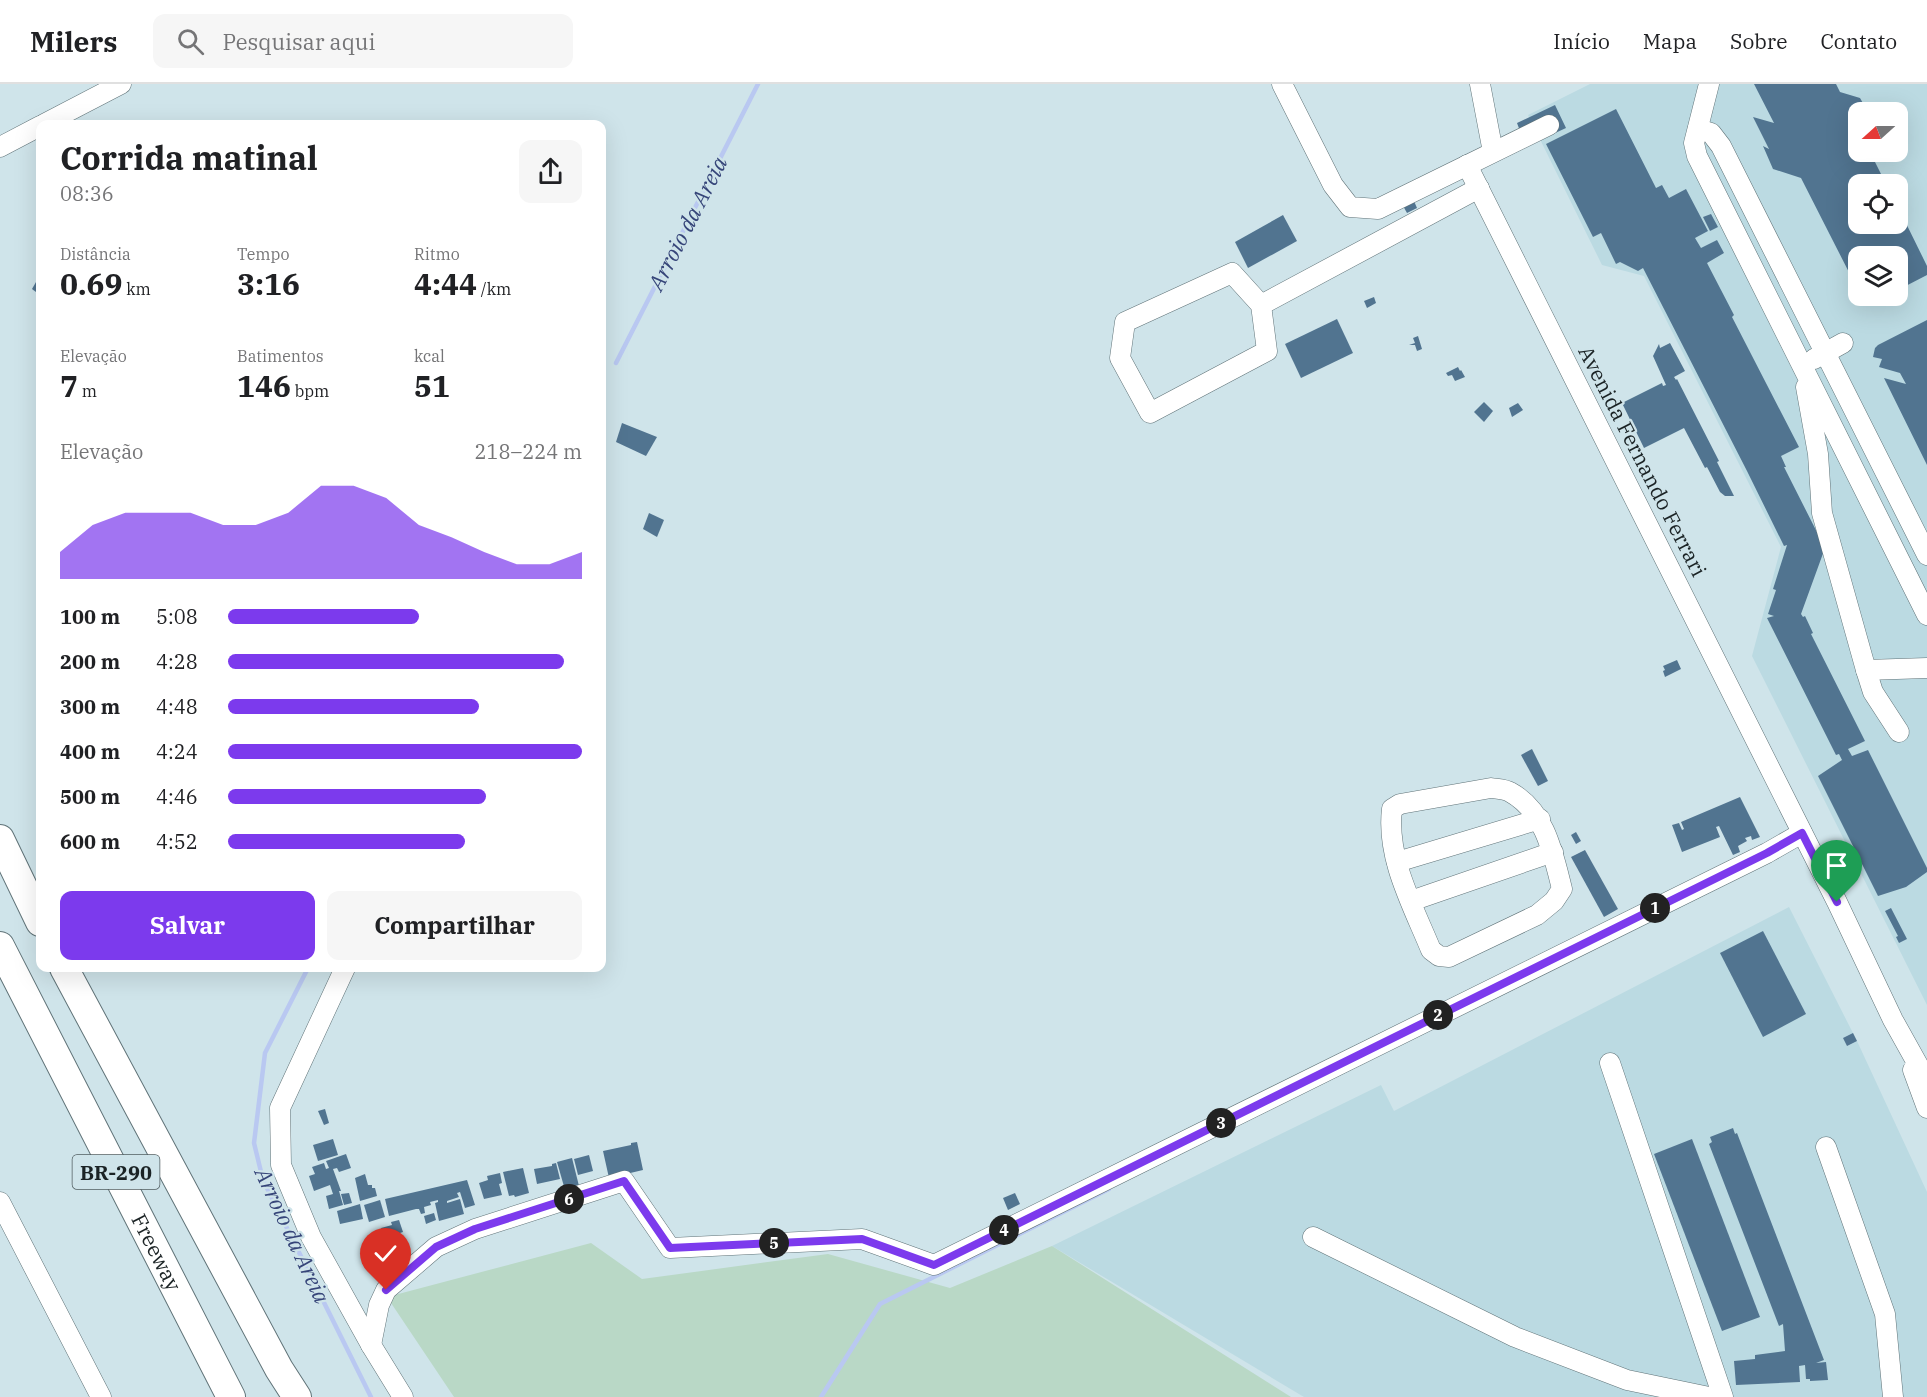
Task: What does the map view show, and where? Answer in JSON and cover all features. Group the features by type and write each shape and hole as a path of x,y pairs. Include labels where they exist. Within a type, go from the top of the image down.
{"highway":[{"path":"0,839 36,914"},
{"name":"Freeway","path":"0,946 231,1397"},
{"name":"BR-290","path":"66,972 279,1369 297,1397"}],"street":[{"path":"52,120 121,84"},
{"path":"1282,84 1333,185 1350,207 1378,209 1549,125"},
{"path":"1480,84 1493,152"},
{"path":"1709,84 1694,142 1697,156 1927,615"},
{"path":"0,147 36,128"},
{"path":"1698,129 1710,133 1721,146 1927,555"},
{"name":"Avenida Fernando Ferrari","path":"1467,165 1802,833 1893,1020 1927,1081"},
{"path":"1261,305 1479,188"},
{"path":"1232,273 1261,305 1267,351 1150,413 1120,358 1125,322 1232,273"},
{"path":"1802,366 1843,343"},
{"path":"1802,366 1818,454 1822,513 1873,692 1899,732"},
{"path":"1866,670 1927,668"},
{"path":"1491,788 1508,791 1525,803 1540,819 1552,852 1562,889 1554,901 1537,915 1449,957 1439,956 1431,950 1396,862 1391,822 1392,809 1401,804 1491,788"},
{"path":"1396,862 1540,819"},
{"path":"371,1345 379,1305 386,1290 436,1247 475,1229 624,1181 670,1248 862,1239 934,1265 1767,853 1802,833"},
{"path":"1411,901 1552,852"},
{"path":"343,972 280,1108 281,1165 311,1237 371,1345 403,1397"},
{"name":"Avenida Fernando Ferrari","path":"1893,1020 1927,1108"},
{"path":"1610,1063 1723,1397"},
{"path":"1826,1147 1885,1314 1893,1397"},
{"path":"0,1202 101,1397"},
{"path":"1313,1237 1515,1337 1627,1380 1709,1397"}],"shaded area":[{"path":"1590,84 1927,84 1927,1005 1752,656 1781,547 1644,276 1602,265 1528,115"},
{"path":"1789,907 1857,1041 1927,1192 1927,1397 1304,1397 1052,1246 1381,1085 1394,1111"}],"green space":[{"path":"591,1243 642,1279 828,1254 950,1288 1052,1246 1291,1397 454,1397 387,1297"}],"building":[{"path":"1754,84 1836,84 1840,92 1860,98 1862,102 1848,102 1848,162 1875,162 1881,174 1848,174 1848,234 1908,234 1908,227 1927,266 1927,275 1908,285 1908,246 1848,246 1848,270 1801,178 1773,169 1763,146 1769,149 1753,117 1774,123"},
{"path":"1555,105 1566,128 1553,134 1545,118 1520,131 1517,123"},
{"path":"1616,109 1656,188 1662,185 1669,198 1686,189 1708,231 1695,238 1701,248 1717,240 1724,253 1707,263 1799,447 1781,456 1786,467 1784,467 1825,548 1801,614 1805,616 1813,633 1811,634 1865,741 1848,749 1852,756 1868,750 1927,868 1927,872 1906,887 1878,896 1818,776 1842,760 1839,754 1836,755 1767,618 1774,616 1768,614 1776,590 1773,589 1787,545 1784,546 1643,268 1638,271 1620,262 1616,264 1601,233 1593,237 1546,144"},
{"path":"1413,199 1417,208 1407,213 1402,204"},
{"path":"1711,214 1718,227 1710,231 1703,217"},
{"path":"1283,215 1297,241 1248,268 1235,242"},
{"path":"1374,297 1376,303 1367,308 1364,301"},
{"path":"1337,319 1353,353 1301,378 1285,344"},
{"path":"1927,320 1927,465 1884,378 1906,384 1900,373 1879,367 1882,359 1873,357 1878,345"},
{"path":"1418,336 1422,349 1417,351 1415,345 1409,345 1415,343 1413,338"},
{"path":"1670,343 1685,371 1674,377 1719,461 1717,462 1734,496 1725,496 1720,492 1684,428 1644,448 1622,403 1662,383 1663,386 1666,385 1653,356 1659,344 1660,348"},
{"path":"1458,367 1465,377 1455,381 1452,375 1448,376 1446,373"},
{"path":"1484,402 1493,411 1484,422 1474,412"},
{"path":"1518,403 1523,410 1512,417 1509,408"},
{"path":"622,423 657,437 646,456 616,442"},
{"path":"649,513 664,520 657,537 643,529"},
{"path":"1677,660 1681,669 1665,677 1663,666"},
{"path":"1532,749 1548,781 1538,786 1521,755"},
{"path":"1740,797 1760,837 1752,840 1751,836 1745,838 1747,841 1738,846 1740,852 1733,855 1719,826 1716,827 1720,837 1682,852 1672,825 1679,823 1682,830 1684,829 1681,822"},
{"path":"1576,832 1581,841 1576,844 1571,835"},
{"path":"1585,850 1618,909 1604,917 1571,857"},
{"path":"1891,908 1907,939 1899,943 1896,937 1898,936 1885,911"},
{"path":"1763,931 1806,1014 1763,1037 1720,953"},
{"path":"1853,1033 1857,1041 1847,1046 1843,1038"},
{"path":"325,1109 329,1123 324,1125 318,1111"},
{"path":"1733,1128 1735,1134 1737,1133 1824,1360 1816,1363 1826,1362 1828,1380 1810,1381 1806,1379 1805,1365 1799,1366 1800,1382 1736,1385 1734,1361 1755,1359 1755,1355 1785,1351 1783,1324 1779,1326 1709,1144 1712,1142 1710,1137"},
{"path":"333,1139 338,1155 318,1161 313,1145"},
{"path":"1692,1139 1760,1317 1722,1331 1654,1154"},
{"path":"637,1142 643,1170 609,1178 603,1151"},
{"path":"346,1154 351,1168 339,1172 337,1168 333,1169 341,1191 339,1191 343,1205 329,1209 326,1196 333,1194 330,1185 314,1191 309,1176 315,1174 312,1167 324,1163 326,1169 329,1168 326,1161"},
{"path":"589,1155 593,1171 578,1175 574,1159"},
{"path":"572,1158 579,1186 565,1190 557,1162"},
{"path":"556,1163 560,1179 537,1184 534,1169 552,1166"},
{"path":"523,1168 529,1193 515,1197 514,1195 509,1196 503,1172"},
{"path":"500,1173 502,1183 499,1184 502,1195 484,1199 479,1183 488,1180 487,1176"},
{"path":"365,1174 368,1185 375,1188 377,1196 360,1201 355,1178"},
{"path":"467,1180 475,1205 465,1208 460,1192 457,1193 459,1197 447,1201 447,1203 460,1199 464,1214 439,1221 435,1203 438,1200 424,1207 425,1213 421,1214 419,1209 416,1209 389,1216 385,1199"},
{"path":"349,1193 352,1203 344,1205 341,1194"},
{"path":"1015,1193 1020,1204 1008,1210 1003,1198"},
{"path":"380,1200 385,1217 369,1222 364,1205"},
{"path":"360,1204 363,1219 340,1224 337,1211"},
{"path":"434,1213 436,1220 426,1224 424,1216"},
{"path":"399,1220 403,1232 384,1238 381,1228"}],"waterway":[{"name":"Arroio da Areia","path":"616,363 758,84"},
{"name":"Arroio da Areia","path":"306,972 265,1053 254,1143 263,1180 371,1397"},
{"path":"821,1397 880,1304 1109,1189"}],"route":[{"path":"386,1290 436,1247 475,1229 624,1181 670,1248 862,1239 934,1265 1767,853 1802,833 1837,902"}]}
